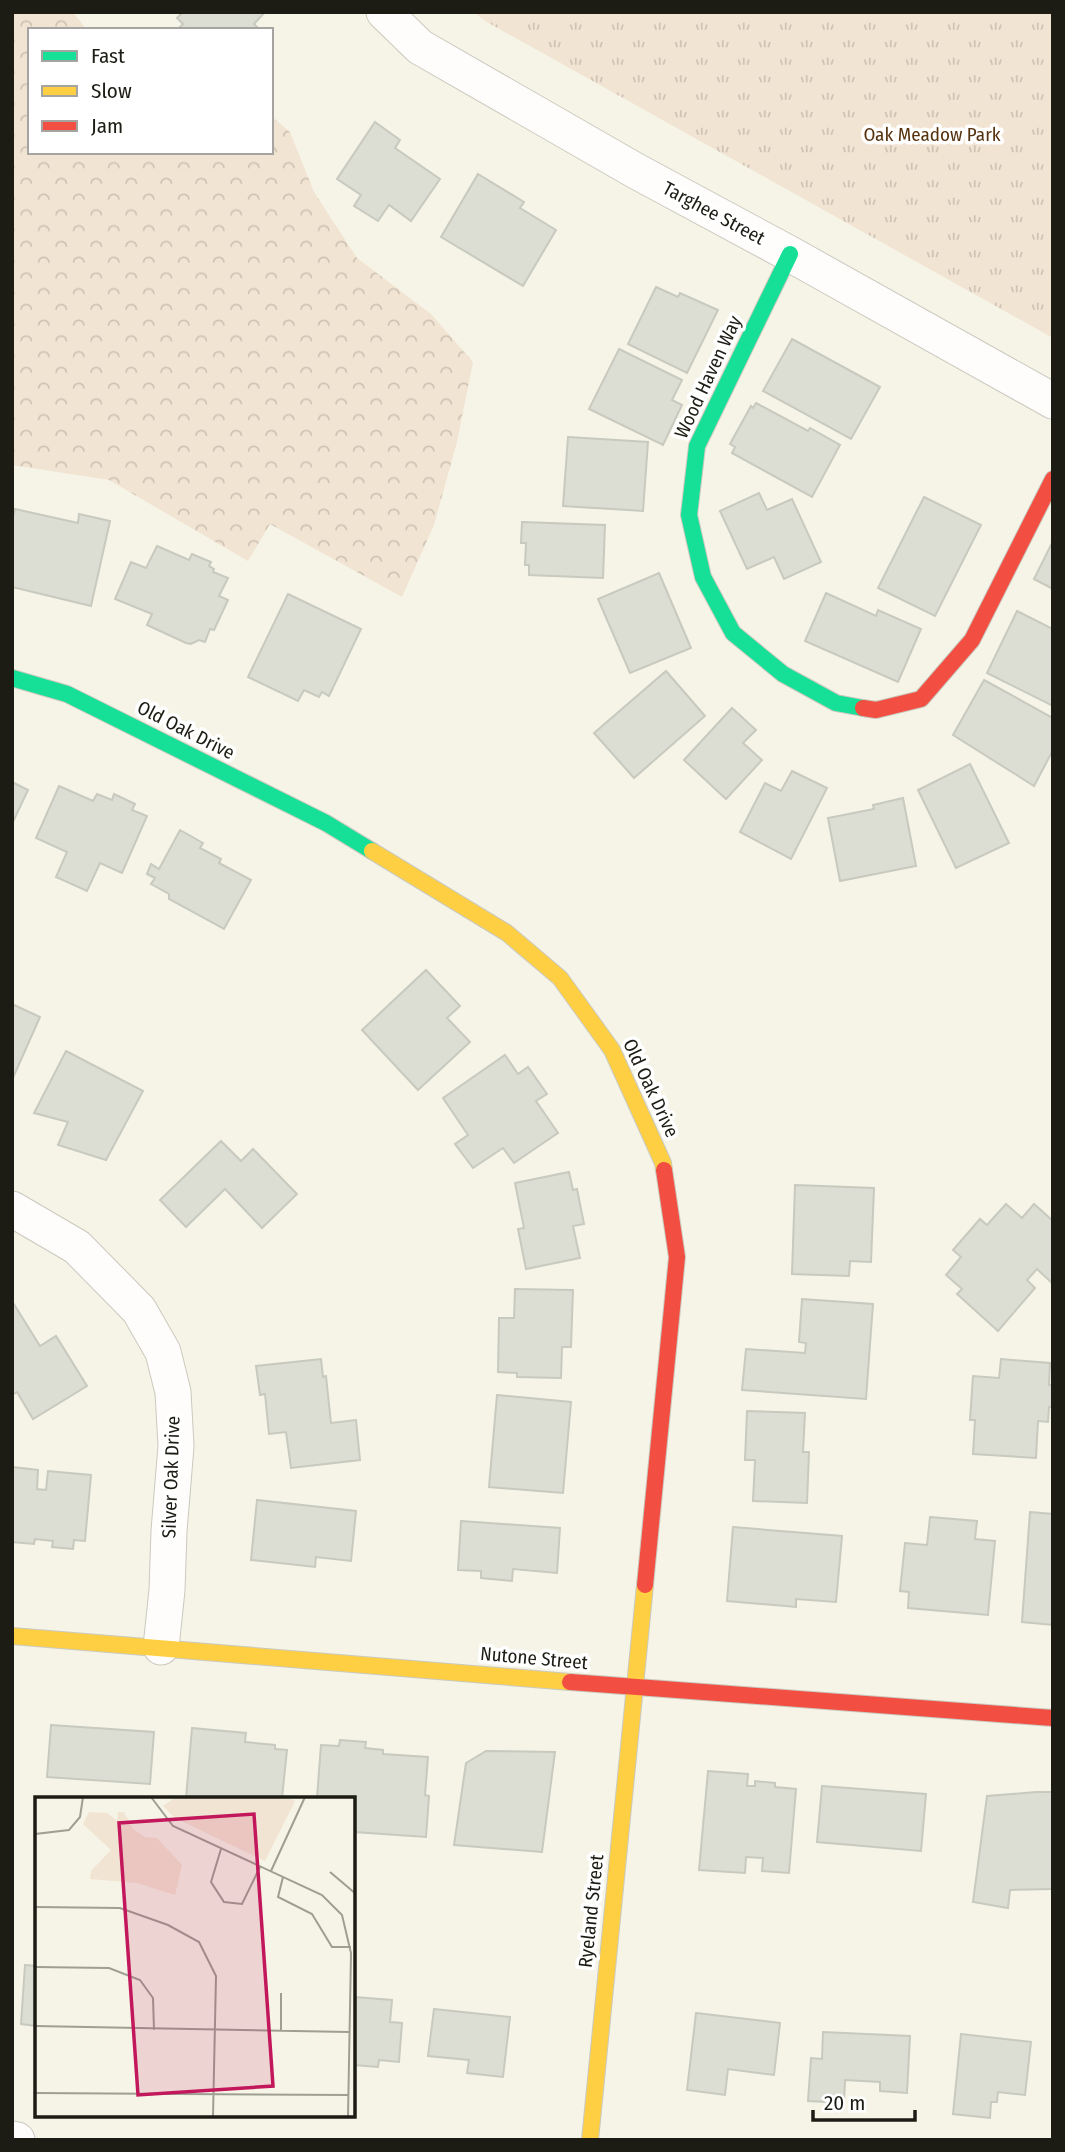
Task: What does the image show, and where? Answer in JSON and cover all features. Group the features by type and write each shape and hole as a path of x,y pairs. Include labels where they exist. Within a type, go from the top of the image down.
{"street":[{"name":"Targhee Street","path":"384,12 420,47 636,171 1053,401"},
{"name":"Wood Haven Way","path":"790,254 697,446 689,515 703,578 733,633 783,674 836,703 876,710 921,699 972,640 1053,479"},
{"name":"Old Oak Drive","path":"12,678 67,694 326,823 507,933 560,978 612,1050 663,1163 677,1257 635,1687"},
{"name":"Silver Oak Drive","path":"12,1209 77,1247 139,1310 163,1352 173,1392 176,1446 161,1647"},
{"name":"Nutone Street","path":"12,1636 1053,1718"},
{"name":"Ryeland Street","path":"590,2140 635,1687"}],"green space":[{"path":"12,12 73,12 85,28 28,28 28,154 273,154 273,118 290,132 314,192 357,258 431,314 473,362 457,442 434,525 402,597 270,524 248,561 109,480 12,465"},
{"name":"Oak Meadow Park","path":"474,12 1053,12 1053,338 485,21"}],"building":[{"path":"183,12 265,12 254,24 258,28 179,28 183,24 177,18"},
{"path":"375,122 400,140 395,148 440,179 411,221 389,205 378,221 354,206 361,195 337,179"},
{"path":"478,174 524,202 520,208 556,230 523,286 441,237"},
{"path":"656,287 678,297 680,293 718,310 687,373 628,344"},
{"path":"792,339 880,387 851,439 763,391"},
{"path":"619,349 682,380 672,400 682,405 663,445 589,409"},
{"path":"756,403 840,445 812,497 732,453 735,447 730,444 751,406 753,408"},
{"path":"568,437 648,442 643,511 563,506"},
{"path":"759,493 767,510 792,499 821,562 784,579 774,557 747,569 720,511"},
{"path":"924,497 981,525 935,616 878,588"},
{"path":"15,509 78,523 79,514 110,521 91,606 12,587 12,521"},
{"path":"522,522 605,525 603,578 529,575 529,565 525,565 526,543 521,543"},
{"path":"1053,541 1053,589 1034,579"},
{"path":"157,546 189,560 192,554 211,562 209,566 214,569 213,572 228,578 219,596 228,600 214,630 210,629 205,642 199,640 186,643 147,625 152,614 115,599 131,562 146,568"},
{"path":"659,573 691,648 630,673 598,599"},
{"path":"826,593 876,616 878,610 921,629 898,682 805,641"},
{"path":"288,594 361,629 329,696 322,692 319,697 304,690 298,701 248,677"},
{"path":"1017,611 1053,629 1053,706 987,673"},
{"path":"666,671 705,716 634,778 594,733"},
{"path":"984,680 1053,718 1053,750 1034,786 953,735"},
{"path":"732,708 756,730 743,743 762,760 726,799 684,760"},
{"path":"970,764 1009,843 956,868 918,790"},
{"path":"792,771 827,788 791,859 740,832 765,783 781,791"},
{"path":"12,782 28,790 12,824"},
{"path":"59,786 93,801 97,794 112,800 114,794 135,804 132,810 147,816 122,873 100,863 87,891 56,877 67,852 36,838"},
{"path":"903,798 916,866 840,881 828,818 874,809 873,805"},
{"path":"180,830 203,843 200,848 221,859 219,863 251,880 224,929 169,899 169,894 151,884 155,878 147,874 151,864 159,869"},
{"path":"426,970 460,1006 447,1018 470,1042 418,1090 362,1030"},
{"path":"12,1004 40,1017 12,1080"},
{"path":"66,1051 143,1091 106,1160 58,1145 68,1122 34,1113"},
{"path":"505,1055 518,1074 528,1067 547,1094 536,1101 558,1133 514,1163 503,1148 473,1168 455,1144 468,1135 443,1098"},
{"path":"221,1141 241,1161 253,1149 297,1194 262,1228 225,1189 186,1227 160,1200"},
{"path":"569,1172 573,1190 577,1189 584,1224 573,1226 580,1258 526,1269 518,1229 524,1228 515,1183"},
{"path":"795,1185 874,1188 871,1262 850,1261 849,1276 792,1274"},
{"path":"1006,1204 1022,1218 1034,1204 1053,1221 1053,1284 1037,1269 1027,1280 1035,1288 998,1331 957,1294 962,1289 946,1275 961,1257 953,1250 980,1219 987,1225"},
{"path":"515,1289 573,1290 571,1347 562,1347 561,1378 517,1377 517,1373 498,1372 499,1318 514,1318"},
{"path":"802,1299 873,1304 866,1399 742,1390 746,1349 805,1353 806,1343 799,1342"},
{"path":"12,1301 40,1346 56,1336 87,1386 33,1419 17,1392 12,1395"},
{"path":"321,1359 323,1377 326,1376 331,1423 356,1420 360,1460 291,1468 286,1432 269,1434 265,1394 260,1395 256,1366"},
{"path":"1001,1359 1050,1363 1049,1385 1053,1385 1053,1407 1049,1407 1048,1422 1038,1421 1036,1458 973,1454 975,1420 970,1420 973,1376 999,1378"},
{"path":"497,1395 571,1402 563,1493 489,1487"},
{"path":"747,1411 805,1413 803,1452 809,1452 807,1503 753,1501 755,1460 745,1460"},
{"path":"12,1467 38,1470 37,1489 46,1490 48,1471 91,1475 85,1541 74,1540 73,1549 52,1547 53,1541 35,1539 34,1544 12,1542"},
{"path":"257,1500 356,1511 351,1561 316,1557 315,1567 251,1560"},
{"path":"1030,1512 1053,1514 1053,1625 1022,1622"},
{"path":"930,1517 977,1521 975,1539 995,1541 988,1615 908,1608 909,1592 900,1591 905,1543 927,1545"},
{"path":"461,1521 560,1528 557,1573 513,1569 512,1581 481,1578 481,1571 458,1570"},
{"path":"733,1527 842,1536 836,1602 796,1599 796,1607 727,1601"},
{"path":"51,1725 154,1732 150,1784 47,1777"},
{"path":"192,1728 246,1733 245,1742 275,1745 275,1749 287,1750 282,1797 186,1797"},
{"path":"340,1740 366,1742 365,1748 383,1750 383,1754 428,1757 426,1837 355,1832 355,1797 317,1797 321,1745 339,1746"},
{"path":"486,1751 555,1752 542,1852 454,1845 466,1763"},
{"path":"708,1771 748,1774 747,1786 755,1786 755,1781 796,1789 789,1873 762,1871 763,1858 746,1857 745,1873 699,1870"},
{"path":"822,1786 926,1794 921,1851 817,1842"},
{"path":"1053,1792 1053,1889 1010,1890 1008,1908 973,1902 987,1796"},
{"path":"25,1965 35,1966 35,2026 21,2024"},
{"path":"355,1997 392,2000 390,2022 402,2023 399,2062 379,2060 378,2067 355,2065"},
{"path":"434,2009 510,2017 503,2077 467,2073 469,2060 428,2056"},
{"path":"696,2013 780,2023 774,2075 728,2069 725,2095 687,2090"},
{"path":"823,2032 910,2036 907,2093 880,2091 880,2082 845,2080 844,2103 808,2101 811,2058 822,2059"},
{"path":"961,2034 1031,2042 1025,2095 998,2092 997,2102 991,2102 990,2118 953,2114"}],"traffic: fast":[{"path":"790,254 697,446 689,515 703,577 733,633 783,674 836,703 863,708"},
{"path":"12,678 67,694 326,823 372,851"}],"traffic: slow":[{"path":"372,851 507,933 560,978 612,1050 664,1170"},
{"path":"590,2140 645,1585"},
{"path":"12,1636 570,1682"}],"traffic: jam":[{"path":"863,708 876,710 921,699 972,640 1053,479"},
{"path":"645,1585 677,1257 664,1170"},
{"path":"570,1682 1053,1718"}]}
